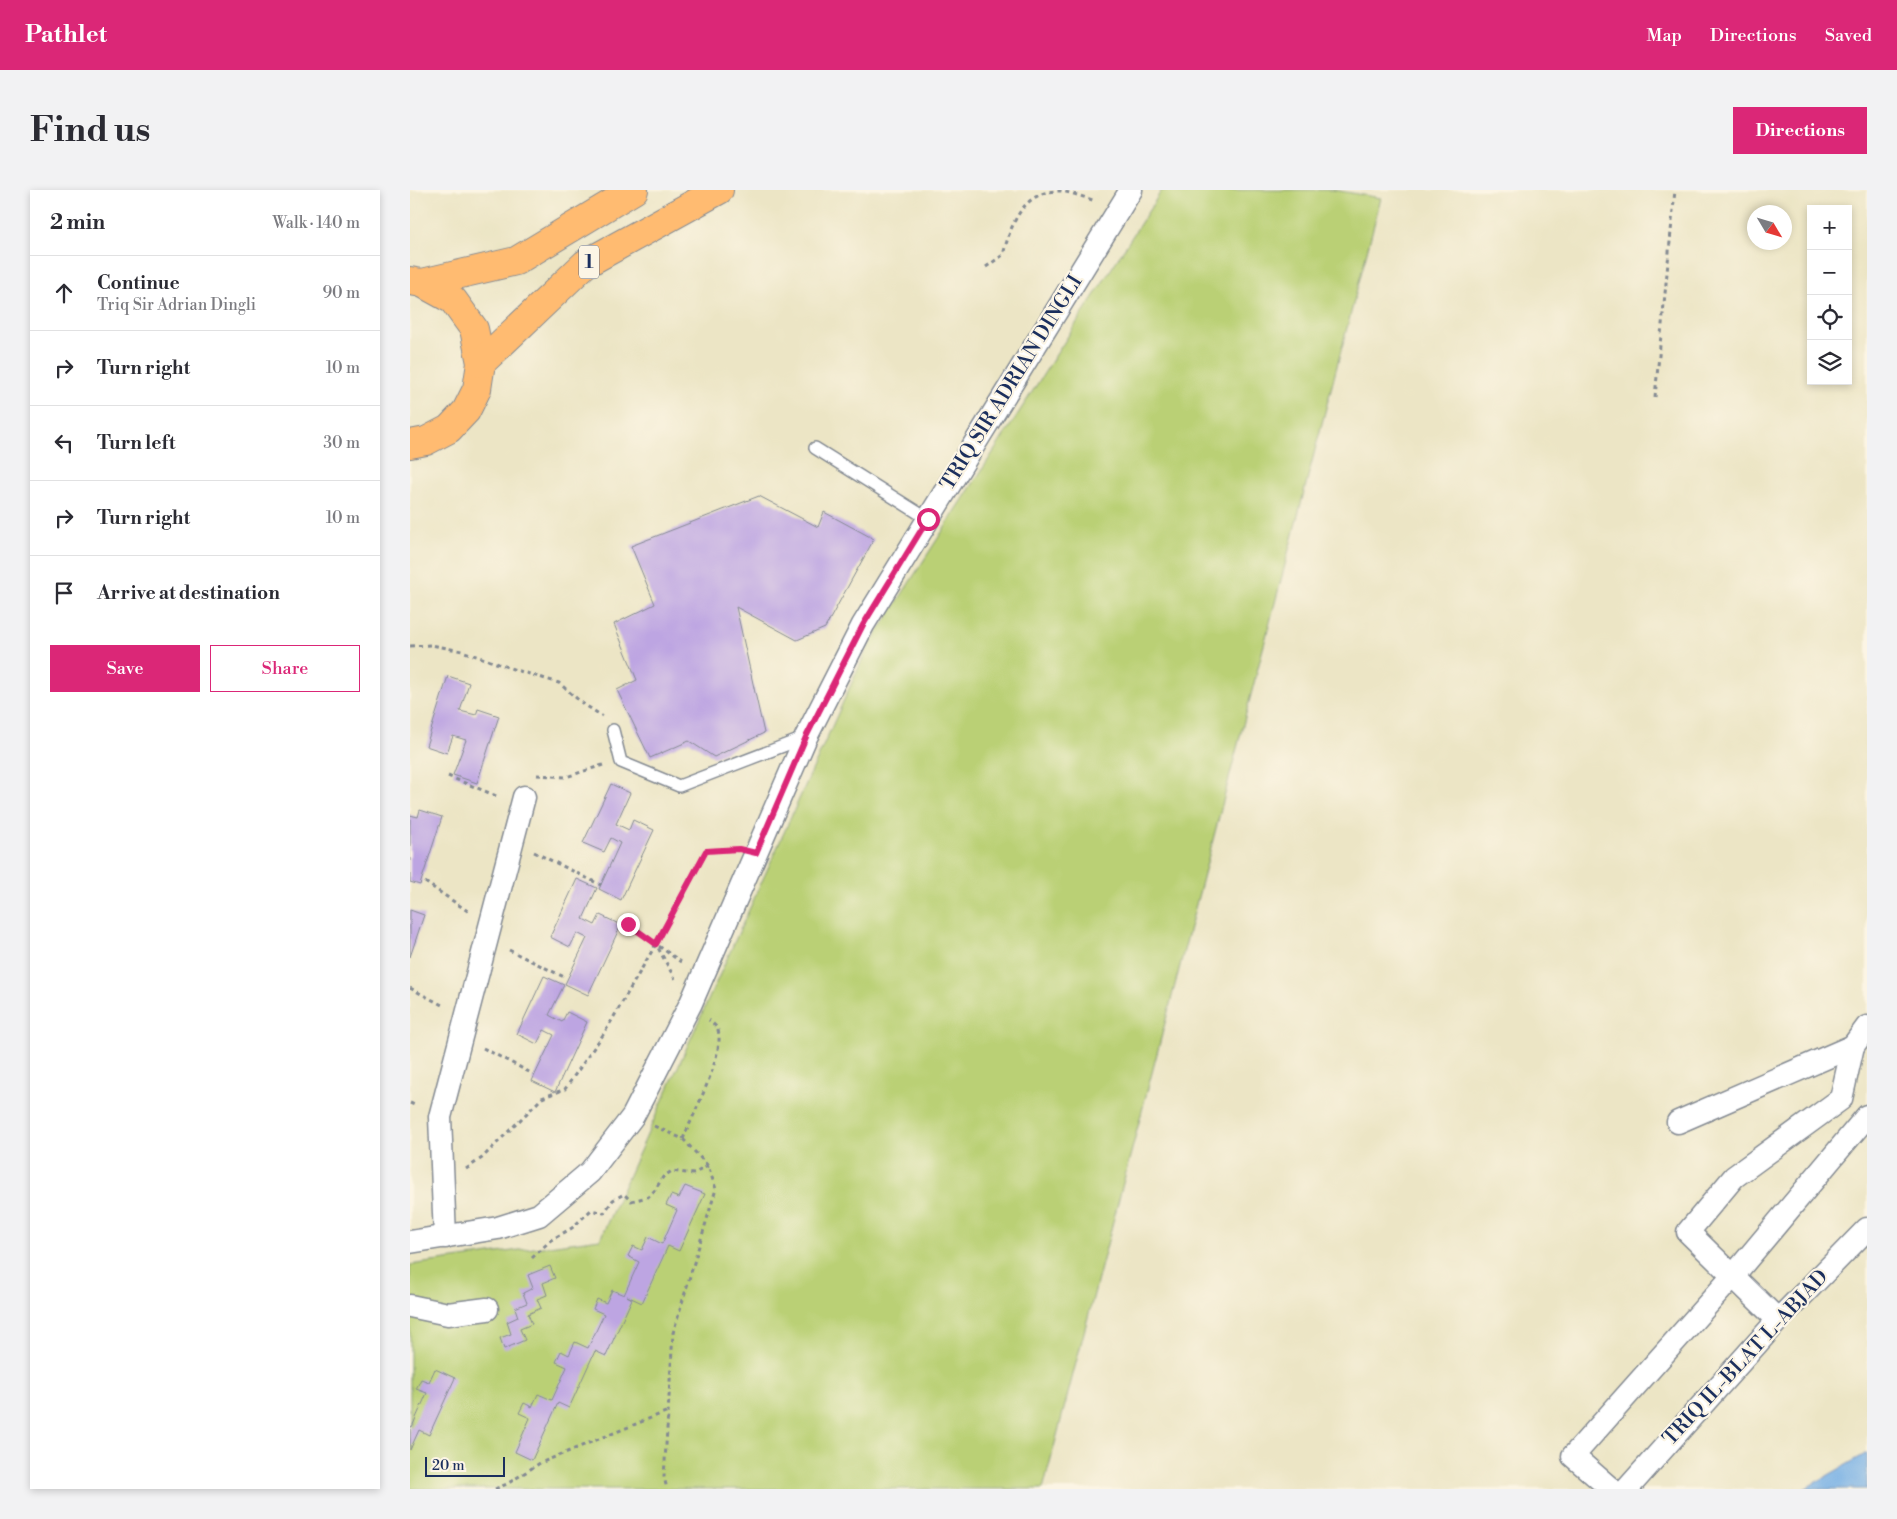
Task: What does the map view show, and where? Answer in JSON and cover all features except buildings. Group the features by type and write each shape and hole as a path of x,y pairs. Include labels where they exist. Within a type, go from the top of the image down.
{"highway":[{"name":"1","path":"416,282 516,261 634,190"},
{"name":"1","path":"481,363 585,264 719,190"},
{"name":"1","path":"410,444 426,441 448,429 466,411 477,389 481,363 474,329 453,300 416,282"}],"street":[{"name":"TRIQ SIR ADRIAN DINGLI","path":"410,1242 498,1228 539,1215 590,1172 633,1116 691,1003 806,737 863,625 1131,190"},
{"path":"445,1237 440,1116 522,804"},
{"path":"1778,1320 1688,1232 1734,1177 1841,1100 1853,1046 1867,1026"},
{"path":"1678,1122 1853,1046"},
{"path":"1611,1489 1573,1456 1734,1276 1867,1116"},
{"name":"TRIQ IL-BLAT L-ABJAD","path":"1627,1489 1778,1320 1867,1229"},
{"path":"410,1306 448,1314 487,1309"}],"lane":[{"path":"815,448 928,519"},
{"path":"613,730 621,762 679,786 806,737"}],"path":[{"path":"986,266 1003,255 1010,228 1021,206 1037,192 1060,190 1094,200 1118,211"},
{"path":"1655,396 1675,190"},
{"path":"410,646 431,645 462,651 559,683 582,703 603,717 613,730"},
{"path":"448,776 522,804 533,774 566,777 600,765 621,762"},
{"path":"513,842 601,885"},
{"path":"443,1186 482,1158 542,1098 565,1089 605,1032 656,944 706,851 739,849 756,853"},
{"path":"425,882 488,933 566,978"},
{"path":"628,924 702,977"},
{"path":"656,944 680,989 691,1003 718,1029 720,1046 712,1072 683,1138"},
{"path":"410,988 464,1028 533,1074"},
{"path":"633,1116 683,1138 708,1166 716,1189 673,1333 664,1477 667,1489"},
{"path":"532,1258 551,1240 572,1228 590,1210 604,1213 613,1200 624,1194 631,1201 648,1197 656,1190 663,1177 672,1171 693,1174 708,1166"},
{"path":"495,1489 507,1484 540,1463 668,1411"}],"green space":[{"path":"1162,190 1334,190 1381,198 1043,1489 410,1489 410,1265 600,1239 868,647"}],"water":[{"path":"1867,1453 1867,1489 1804,1489"}],"route":[{"path":"628,924 656,944 706,851 739,849 756,853 806,737 863,625 928,519"}]}
